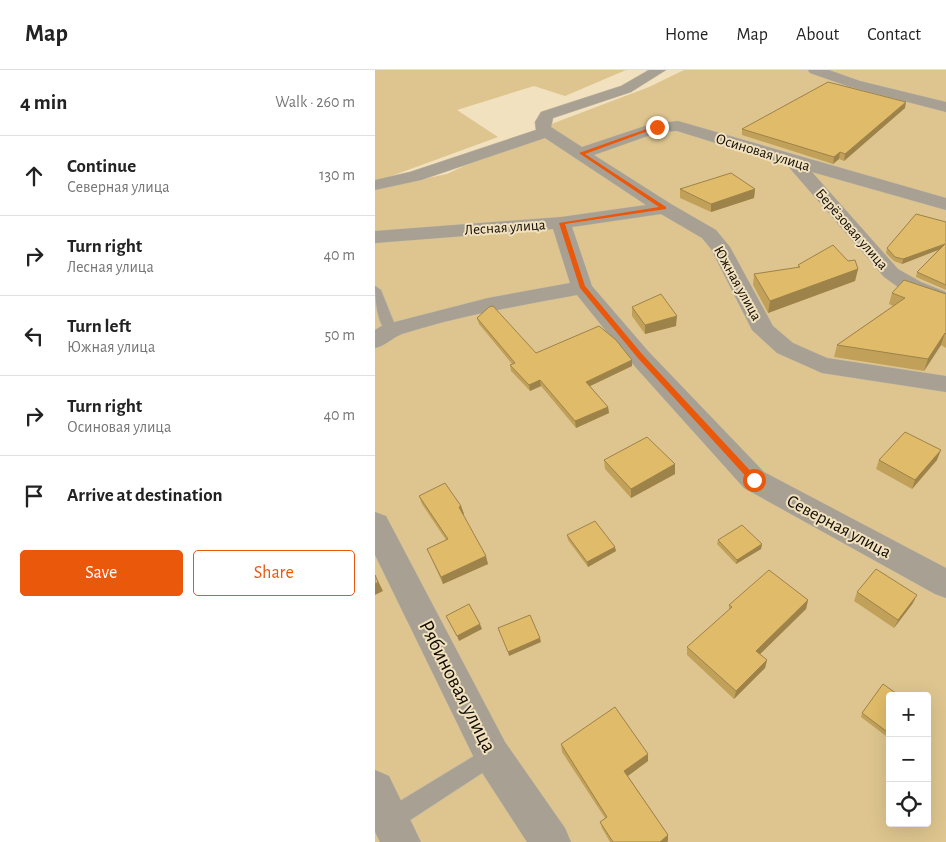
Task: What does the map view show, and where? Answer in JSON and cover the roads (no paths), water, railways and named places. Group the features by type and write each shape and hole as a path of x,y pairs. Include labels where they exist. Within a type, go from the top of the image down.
{"street":[{"path":"375,185 415,176 547,132 543,128 543,122 547,115 626,89 659,70"},
{"path":"815,70 855,84 946,107"},
{"name":"Осиновая улица","path":"581,153 657,127 678,126 946,204"},
{"name":"Южная улица","path":"547,132 664,208 709,234 720,247 764,330 785,348 821,365 946,384"},
{"name":"Берёзовая улица","path":"793,161 891,273 913,287 946,299"},
{"name":"Лесная улица","path":"375,237 561,223 664,208"},
{"name":"Северная улица","path":"561,223 582,287 639,356 754,480 946,584"},
{"path":"383,335 488,305 582,287"},
{"name":"Рябиновая улица","path":"375,524 492,755 551,842"}],"lane":[{"path":"375,290 383,335"},
{"path":"388,817 492,755"}]}
